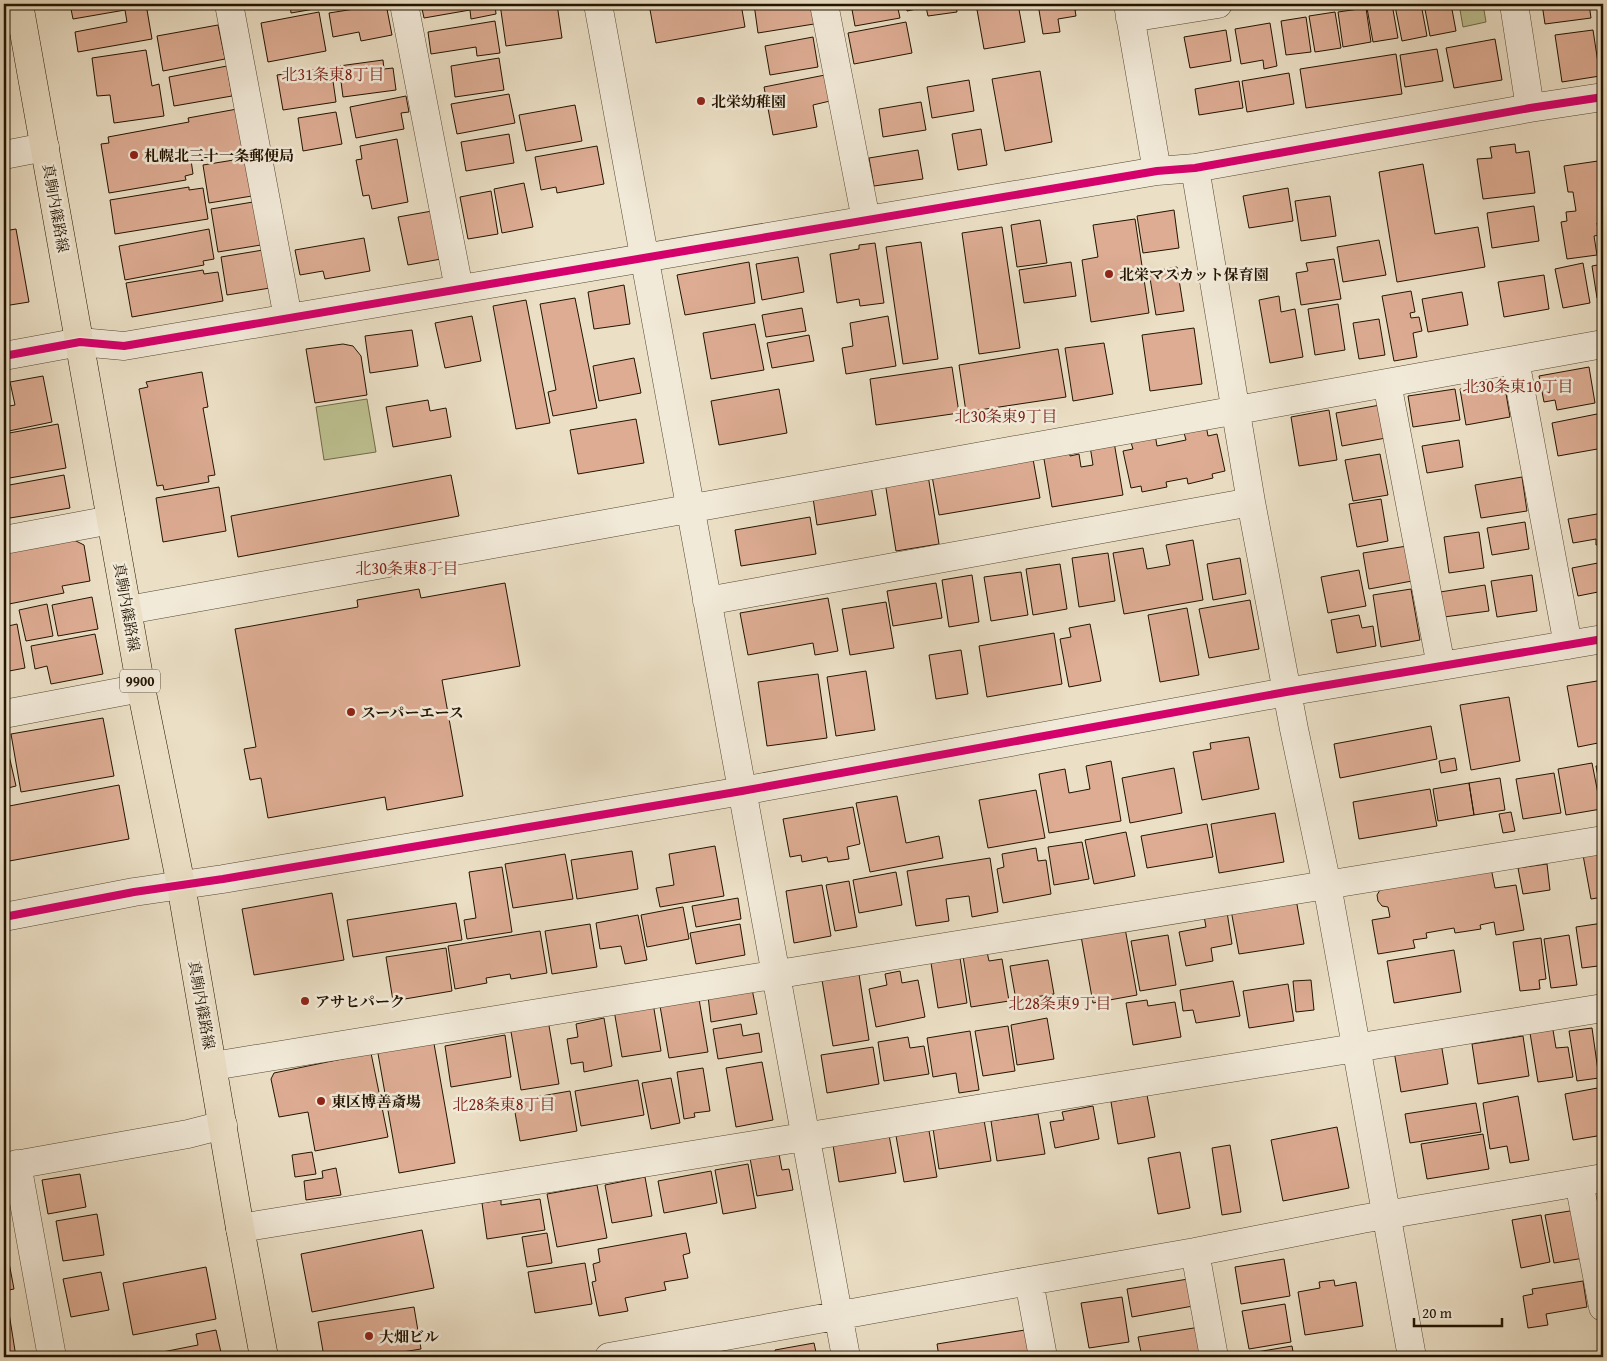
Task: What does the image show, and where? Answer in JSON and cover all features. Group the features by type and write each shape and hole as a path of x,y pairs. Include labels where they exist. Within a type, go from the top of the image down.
{"main road":[{"name":"真駒内篠路線","path":"20,4 111,520 181,886 264,1357"}],"street":[{"path":"229,4 288,318"},
{"path":"404,4 459,289"},
{"path":"598,4 846,1357"},
{"path":"824,4 866,220"},
{"path":"1157,171 1129,11 1218,4"},
{"path":"1514,4 1530,108"},
{"path":"4,356 80,342 124,346 1157,171 1195,168 1530,108 1603,97"},
{"path":"4,155 45,147"},
{"path":"1195,168 1234,410 1286,692 1327,885 1412,1357"},
{"path":"128,610 1603,344"},
{"path":"1515,360 1568,645"},
{"path":"1387,383 1441,666"},
{"path":"707,601 1251,502"},
{"path":"4,540 111,520"},
{"path":"4,917 134,892 181,886 742,791 1286,692 1603,639"},
{"path":"4,714 142,688"},
{"path":"213,1066 1603,840"},
{"path":"240,1228 1603,1008"},
{"path":"52,1357 10,1165 188,1134 223,1125"},
{"path":"609,1357 1029,1280 1195,1252 1387,1215 1591,1180 1603,1307"},
{"path":"1195,1252 1214,1357"},
{"path":"1029,1280 1043,1357"}],"green space":[{"path":"1459,4 1483,4 1486,22 1463,27"},
{"path":"367,399 376,452 324,460 316,407"}],"building":[{"path":"70,4 146,4 152,39 78,52 75,32 127,22 125,10 73,19"},
{"path":"290,4 320,4 320,8 291,13"},
{"path":"386,4 392,35 361,41 359,32 333,37 329,13"},
{"path":"421,4 495,4 496,14 471,19 470,10 424,18"},
{"path":"500,4 557,4 562,38 506,46"},
{"path":"649,4 741,4 745,27 656,43"},
{"path":"754,4 811,4 814,24 758,33"},
{"path":"851,4 897,4 900,18 855,26"},
{"path":"906,4 956,4 957,12 928,16 926,7 907,11"},
{"path":"976,4 1018,4 1025,42 984,49"},
{"path":"1038,4 1098,5 1075,10 1076,16 1058,19 1060,32 1043,34"},
{"path":"1392,4 1398,38 1373,42 1367,8"},
{"path":"1421,4 1427,36 1402,41 1395,6"},
{"path":"1424,4 1451,4 1456,31 1430,36"},
{"path":"1542,4 1589,4 1591,18 1545,24"},
{"path":"1366,8 1371,42 1343,47 1338,12"},
{"path":"319,12 326,51 268,62 261,23"},
{"path":"1335,12 1341,48 1315,52 1309,16"},
{"path":"1306,17 1311,52 1286,55 1281,21"},
{"path":"495,21 500,53 477,56 476,47 431,54 428,32"},
{"path":"906,22 912,53 854,64 848,33"},
{"path":"1270,23 1277,66 1264,69 1263,60 1241,64 1235,29"},
{"path":"218,25 225,59 163,71 157,36"},
{"path":"1226,30 1231,61 1190,68 1184,37"},
{"path":"1593,30 1600,76 1562,82 1555,35"},
{"path":"813,37 818,67 770,75 765,46"},
{"path":"1495,39 1502,80 1454,88 1446,48"},
{"path":"1437,49 1443,81 1405,87 1400,55"},
{"path":"146,50 152,86 159,84 164,116 114,123 110,95 97,96 92,58"},
{"path":"1396,54 1402,94 1306,108 1300,69"},
{"path":"499,58 504,90 455,97 451,66"},
{"path":"383,60 384,69 393,68 396,90 343,97 339,66"},
{"path":"227,66 232,96 174,106 169,77"},
{"path":"331,67 336,102 283,110 277,75"},
{"path":"1040,71 1052,142 1005,151 992,79"},
{"path":"1289,73 1294,104 1247,112 1242,81"},
{"path":"825,75 830,101 813,105 817,127 773,135 764,87"},
{"path":"969,80 974,111 932,118 927,87"},
{"path":"1239,81 1243,108 1199,115 1195,89"},
{"path":"509,94 515,123 457,134 451,104"},
{"path":"406,96 409,112 401,113 404,129 356,138 350,107"},
{"path":"921,102 926,130 883,137 879,109"},
{"path":"575,105 582,141 526,151 519,115"},
{"path":"237,109 244,151 191,160 193,174 185,176 186,180 109,193 101,144 109,143 108,137 189,122 188,118"},
{"path":"336,112 342,144 303,151 298,118"},
{"path":"981,129 987,165 958,170 952,134"},
{"path":"509,134 514,163 466,171 461,142"},
{"path":"397,139 408,202 372,209 369,195 363,196 356,160 362,159 360,146"},
{"path":"1603,143 1603,177 1598,144"},
{"path":"1515,144 1516,153 1529,151 1535,193 1483,199 1477,159 1492,158 1490,147"},
{"path":"597,146 604,184 557,193 556,187 541,190 535,157"},
{"path":"918,150 923,179 874,186 869,158"},
{"path":"246,158 252,196 209,203 203,165"},
{"path":"1598,161 1603,199 1603,222 1597,223 1599,235 1594,236 1597,255 1567,259 1561,222 1567,221 1566,212 1576,211 1573,192 1568,192 1564,166"},
{"path":"1423,164 1435,234 1478,227 1485,267 1397,282 1379,172"},
{"path":"4,176 9,204 4,205"},
{"path":"524,183 533,227 502,233 494,189"},
{"path":"189,187 189,190 203,188 208,219 115,234 110,200"},
{"path":"1288,188 1293,221 1249,228 1243,196"},
{"path":"491,191 498,234 468,239 460,197"},
{"path":"1330,196 1336,236 1301,241 1295,201"},
{"path":"253,202 261,245 218,252 211,209"},
{"path":"1534,206 1539,241 1492,248 1487,213"},
{"path":"1174,210 1179,248 1143,253 1137,216"},
{"path":"432,211 441,259 408,265 398,217"},
{"path":"1135,219 1149,313 1091,322 1082,260 1098,257 1093,225"},
{"path":"1040,220 1047,263 1017,267 1011,225"},
{"path":"1002,227 1020,348 979,354 962,233"},
{"path":"16,229 29,302 4,306 4,231"},
{"path":"209,229 214,259 203,261 204,265 125,280 119,246"},
{"path":"364,238 370,271 325,279 323,271 300,275 295,250"},
{"path":"1379,240 1386,275 1343,282 1337,247"},
{"path":"921,242 938,359 903,364 886,247"},
{"path":"875,243 884,303 860,306 859,299 837,303 830,254 859,249 859,245"},
{"path":"263,250 270,288 227,295 221,257"},
{"path":"798,257 804,292 762,300 756,264"},
{"path":"1334,259 1341,299 1301,305 1296,273 1308,271 1306,263"},
{"path":"749,262 755,303 685,315 677,275"},
{"path":"1071,262 1076,296 1024,303 1019,270"},
{"path":"1583,263 1590,303 1563,308 1555,269"},
{"path":"1603,264 1603,297 1597,298 1592,266"},
{"path":"1177,267 1184,311 1156,315 1149,272"},
{"path":"203,270 204,274 218,272 223,301 132,317 126,283"},
{"path":"1544,275 1549,309 1504,317 1498,282"},
{"path":"624,285 630,324 594,329 588,292"},
{"path":"1411,291 1415,312 1410,313 1411,318 1419,317 1422,331 1413,333 1417,357 1394,361 1382,296"},
{"path":"1462,292 1468,325 1428,332 1422,299"},
{"path":"1279,296 1281,312 1295,309 1303,357 1270,363 1259,300"},
{"path":"575,298 597,408 553,416 548,392 556,390 540,304"},
{"path":"526,300 550,423 516,429 493,306"},
{"path":"1338,304 1345,350 1315,355 1308,309"},
{"path":"802,308 806,331 766,337 762,315"},
{"path":"472,316 481,361 445,368 435,323"},
{"path":"888,316 896,366 846,374 842,348 853,346 850,323"},
{"path":"1379,319 1385,355 1359,359 1353,323"},
{"path":"755,324 764,370 711,379 703,333"},
{"path":"1194,328 1202,384 1150,391 1142,335"},
{"path":"412,330 418,366 370,373 365,336"},
{"path":"809,335 814,361 772,368 767,343"},
{"path":"1104,343 1113,394 1073,401 1065,348"},
{"path":"343,344 353,346 361,356 367,395 315,403 306,349"},
{"path":"1058,349 1066,397 966,412 959,365"},
{"path":"634,358 641,393 599,401 593,366"},
{"path":"952,367 959,413 876,425 870,379"},
{"path":"1589,367 1595,403 1557,410 1555,400 1544,402 1539,376"},
{"path":"202,372 208,407 203,408 215,475 208,476 209,482 164,490 163,485 157,486 139,389 148,387 146,382"},
{"path":"43,376 52,422 4,432 4,407 15,405 10,382"},
{"path":"1504,382 1510,417 1466,425 1460,389"},
{"path":"779,389 787,433 719,445 711,401"},
{"path":"1455,389 1460,420 1413,427 1408,396"},
{"path":"428,400 430,411 446,408 451,437 393,447 386,407"},
{"path":"1380,405 1386,438 1342,446 1336,413"},
{"path":"1329,410 1337,460 1299,466 1291,417"},
{"path":"1602,413 1603,448 1558,456 1552,423"},
{"path":"636,419 644,463 578,474 570,430"},
{"path":"58,424 66,468 4,479 4,434"},
{"path":"1206,425 1208,436 1217,434 1225,471 1212,474 1213,478 1188,484 1187,478 1166,482 1167,487 1142,492 1141,486 1131,488 1123,451 1133,449 1130,439 1155,434 1157,446 1186,440 1183,429"},
{"path":"1459,440 1463,467 1427,473 1422,446"},
{"path":"1114,442 1123,495 1052,507 1043,453 1069,449 1070,456 1079,454 1081,467 1093,465 1090,446"},
{"path":"1380,454 1388,495 1353,501 1345,460"},
{"path":"1033,459 1040,498 939,515 932,476"},
{"path":"64,475 70,508 4,519 4,486"},
{"path":"451,475 459,516 238,557 231,516"},
{"path":"928,475 939,544 896,551 885,482"},
{"path":"1522,477 1527,511 1481,518 1475,485"},
{"path":"870,481 876,515 817,525 812,491"},
{"path":"219,487 226,531 163,542 156,498"},
{"path":"1381,499 1388,541 1357,547 1349,504"},
{"path":"1603,513 1603,544 1596,545 1596,539 1573,543 1568,519"},
{"path":"810,517 816,554 741,566 735,530"},
{"path":"1525,522 1529,549 1492,555 1487,528"},
{"path":"1479,532 1484,568 1449,573 1444,537"},
{"path":"74,540 84,545 90,581 62,586 64,593 4,605 4,553"},
{"path":"1193,540 1203,600 1124,614 1113,553 1143,548 1147,569 1170,565 1166,545"},
{"path":"1407,546 1412,581 1369,589 1363,553"},
{"path":"1108,553 1115,601 1079,607 1072,558"},
{"path":"1240,558 1246,594 1213,600 1207,564"},
{"path":"1603,562 1603,591 1578,596 1572,568"},
{"path":"1060,564 1067,609 1033,615 1026,569"},
{"path":"1359,570 1366,606 1328,613 1321,577"},
{"path":"1021,572 1028,615 991,621 984,577"},
{"path":"972,575 979,622 949,627 942,580"},
{"path":"1532,575 1537,611 1497,617 1491,581"},
{"path":"505,583 520,666 442,680 463,796 387,810 385,797 268,818 261,778 250,780 244,749 256,747 235,629 358,607 357,600 419,589 421,598"},
{"path":"936,583 942,618 893,626 887,591"},
{"path":"1485,585 1489,611 1444,617 1440,592"},
{"path":"1411,589 1420,640 1381,647 1373,595"},
{"path":"92,597 98,629 58,636 52,605"},
{"path":"828,598 838,651 815,655 813,643 748,655 740,613"},
{"path":"1250,600 1259,649 1209,658 1199,609"},
{"path":"886,602 894,648 850,655 842,609"},
{"path":"47,604 53,636 26,641 19,610"},
{"path":"1187,608 1199,675 1160,682 1148,615"},
{"path":"1359,615 1362,628 1373,626 1376,646 1337,653 1331,620"},
{"path":"17,624 25,668 4,672 4,627"},
{"path":"1090,624 1101,681 1069,687 1060,639 1071,637 1069,628"},
{"path":"1054,633 1062,684 987,697 979,646"},
{"path":"95,634 103,674 51,684 47,666 35,669 31,646"},
{"path":"961,650 968,694 936,699 929,655"},
{"path":"866,671 875,730 836,736 827,677"},
{"path":"818,674 827,738 767,746 758,682"},
{"path":"1603,680 1603,742 1578,747 1567,686"},
{"path":"1509,697 1520,761 1471,770 1460,705"},
{"path":"103,718 114,776 21,792 11,734"},
{"path":"1431,726 1437,759 1340,778 1334,744"},
{"path":"1249,737 1259,789 1202,800 1193,752 1211,749 1210,743"},
{"path":"8,751 16,786 4,789 4,752"},
{"path":"1455,758 1457,770 1441,773 1439,761"},
{"path":"1111,761 1121,821 1049,833 1039,774 1065,769 1069,793 1090,789 1086,766"},
{"path":"1592,763 1601,809 1566,815 1558,769"},
{"path":"1603,765 1603,798 1602,799 1596,766"},
{"path":"1174,768 1182,813 1130,823 1122,778"},
{"path":"1554,773 1561,813 1523,819 1516,779"},
{"path":"1500,778 1505,810 1474,815 1469,783"},
{"path":"1469,783 1474,815 1438,821 1433,789"},
{"path":"119,785 129,839 4,862 4,807"},
{"path":"1430,789 1437,826 1359,839 1353,802"},
{"path":"1036,790 1045,838 988,848 979,800"},
{"path":"897,796 906,843 939,836 943,858 870,872 856,803"},
{"path":"853,807 860,844 847,847 849,859 828,862 827,857 802,862 801,855 790,857 783,819"},
{"path":"1511,812 1515,831 1503,833 1499,814"},
{"path":"1275,813 1284,862 1219,873 1211,824"},
{"path":"1207,824 1213,857 1147,868 1141,836"},
{"path":"1126,832 1135,876 1094,884 1085,840"},
{"path":"1082,842 1089,879 1054,885 1048,847"},
{"path":"715,846 724,896 660,907 656,888 674,885 669,854"},
{"path":"1036,848 1038,861 1046,860 1051,894 1003,903 997,869 1004,867 1002,854"},
{"path":"632,851 638,889 577,899 571,860"},
{"path":"1603,852 1603,897 1591,899 1583,855"},
{"path":"565,854 573,899 513,908 505,864"},
{"path":"990,858 998,912 972,917 969,896 946,899 949,921 916,926 907,871"},
{"path":"1547,864 1550,890 1523,894 1518,868"},
{"path":"502,867 512,932 467,939 464,920 476,918 469,872"},
{"path":"1491,868 1495,888 1516,885 1524,930 1496,935 1494,922 1480,925 1481,929 1455,933 1454,928 1426,933 1427,938 1413,940 1415,948 1378,954 1372,920 1390,917 1388,907 1382,906 1378,901 1377,895 1380,890"},
{"path":"896,872 902,905 859,913 853,880"},
{"path":"849,881 857,927 835,931 826,885"},
{"path":"822,885 831,936 794,943 786,891"},
{"path":"332,893 344,960 254,975 242,909"},
{"path":"738,898 741,919 696,927 692,906"},
{"path":"1296,899 1304,944 1239,954 1231,910"},
{"path":"456,903 462,940 353,957 347,920"},
{"path":"683,907 689,939 647,947 641,915"},
{"path":"1227,912 1232,944 1211,948 1213,961 1186,966 1179,932 1206,927 1204,916"},
{"path":"638,915 647,960 625,964 621,946 600,949 596,923"},
{"path":"1603,923 1603,977 1600,977 1598,966 1582,968 1576,927"},
{"path":"590,924 597,967 552,974 545,931"},
{"path":"740,924 745,955 696,964 690,933"},
{"path":"1125,928 1137,995 1093,1003 1081,936"},
{"path":"540,931 547,973 511,979 510,974 486,978 487,983 455,989 448,946"},
{"path":"1168,935 1176,985 1140,991 1131,941"},
{"path":"1569,935 1577,985 1551,988 1544,939"},
{"path":"1541,938 1546,979 1539,980 1540,989 1520,991 1513,942"},
{"path":"446,948 452,991 393,1001 386,957"},
{"path":"1454,950 1461,992 1394,1003 1387,961"},
{"path":"987,952 989,961 1002,959 1009,1001 971,1007 963,956"},
{"path":"960,958 967,1003 938,1008 931,963"},
{"path":"1048,960 1054,994 1016,1000 1010,966"},
{"path":"900,971 902,983 918,980 925,1017 876,1027 869,989 887,985 885,974"},
{"path":"859,974 869,1040 833,1046 822,980"},
{"path":"1311,980 1314,1010 1296,1012 1293,981"},
{"path":"1233,981 1240,1016 1196,1023 1193,1010 1183,1011 1180,990"},
{"path":"1288,984 1294,1021 1249,1028 1243,991"},
{"path":"752,989 757,1014 711,1022 708,996"},
{"path":"699,999 708,1052 669,1058 660,1006"},
{"path":"1147,1000 1148,1006 1175,1002 1181,1037 1133,1045 1126,1003"},
{"path":"653,1003 661,1051 622,1057 614,1010"},
{"path":"604,1018 612,1066 584,1072 583,1062 571,1064 567,1039 578,1037 576,1024"},
{"path":"1047,1018 1054,1059 1017,1065 1011,1025"},
{"path":"548,1020 559,1084 521,1090 510,1026"},
{"path":"741,1024 743,1036 759,1033 762,1052 718,1059 713,1029"},
{"path":"1008,1026 1015,1071 983,1076 975,1031"},
{"path":"1592,1028 1599,1078 1577,1081 1569,1031"},
{"path":"1553,1030 1556,1048 1568,1047 1573,1077 1538,1082 1530,1033"},
{"path":"970,1031 979,1090 959,1093 956,1073 933,1077 927,1038"},
{"path":"505,1035 511,1077 451,1087 445,1046"},
{"path":"1523,1036 1529,1076 1478,1084 1472,1044"},
{"path":"908,1037 910,1048 924,1046 929,1074 884,1081 878,1042"},
{"path":"433,1038 455,1163 399,1173 377,1048"},
{"path":"1441,1043 1448,1084 1401,1092 1394,1051"},
{"path":"873,1047 879,1084 827,1093 821,1055"},
{"path":"371,1053 388,1137 315,1151 308,1112 279,1117 271,1079 274,1073"},
{"path":"762,1062 773,1120 736,1127 726,1068"},
{"path":"703,1068 710,1111 694,1113 695,1117 684,1119 677,1072"},
{"path":"671,1078 680,1123 651,1129 642,1083"},
{"path":"638,1080 644,1115 581,1126 575,1091"},
{"path":"1603,1087 1603,1135 1573,1140 1565,1094"},
{"path":"570,1091 577,1131 520,1141 513,1101"},
{"path":"1147,1095 1155,1137 1118,1144 1111,1102"},
{"path":"1518,1096 1529,1160 1510,1163 1507,1146 1490,1149 1483,1103"},
{"path":"1476,1103 1481,1132 1410,1143 1405,1114"},
{"path":"1093,1106 1099,1139 1055,1148 1050,1122 1064,1120 1062,1112"},
{"path":"1038,1114 1045,1154 997,1161 991,1121"},
{"path":"984,1120 991,1161 939,1169 933,1128"},
{"path":"928,1125 937,1177 904,1182 895,1130"},
{"path":"1337,1127 1349,1188 1283,1201 1271,1140"},
{"path":"1483,1134 1489,1169 1427,1179 1421,1144"},
{"path":"889,1135 896,1173 839,1182 833,1145"},
{"path":"1230,1145 1241,1212 1222,1215 1212,1148"},
{"path":"312,1152 316,1174 295,1177 292,1155"},
{"path":"1180,1152 1190,1208 1158,1214 1148,1158"},
{"path":"779,1154 782,1170 789,1169 793,1190 757,1196 750,1158"},
{"path":"748,1164 756,1208 723,1214 715,1170"},
{"path":"336,1168 341,1195 306,1200 304,1181 323,1178 322,1171"},
{"path":"711,1171 717,1203 664,1213 658,1181"},
{"path":"80,1174 86,1207 48,1214 42,1180"},
{"path":"645,1177 652,1216 612,1223 605,1185"},
{"path":"597,1185 607,1238 557,1247 547,1194"},
{"path":"540,1199 545,1230 487,1239 482,1203 501,1200 501,1205"},
{"path":"1576,1210 1584,1258 1554,1263 1545,1215"},
{"path":"97,1214 104,1255 63,1261 56,1221"},
{"path":"1541,1215 1550,1262 1521,1268 1512,1220"},
{"path":"422,1230 434,1288 312,1312 301,1254"},
{"path":"547,1233 552,1263 527,1267 522,1237"},
{"path":"686,1233 690,1253 683,1255 688,1278 664,1282 666,1290 625,1298 628,1311 599,1316 592,1282 596,1281 593,1264 600,1262 598,1249"},
{"path":"4,1252 7,1252 14,1289 4,1291"},
{"path":"1284,1259 1290,1296 1241,1304 1235,1267"},
{"path":"585,1263 592,1304 535,1313 528,1272"},
{"path":"206,1267 216,1319 133,1335 123,1283"},
{"path":"101,1272 109,1310 71,1317 63,1279"},
{"path":"1188,1279 1193,1306 1132,1317 1127,1289"},
{"path":"1334,1280 1335,1286 1356,1282 1363,1326 1305,1335 1298,1292 1320,1288 1319,1282"},
{"path":"1583,1281 1587,1307 1546,1314 1548,1325 1528,1328 1523,1296 1533,1294 1532,1289"},
{"path":"1122,1297 1129,1342 1089,1348 1081,1303"},
{"path":"1285,1304 1291,1342 1249,1349 1242,1311"},
{"name":"大畑ビル","path":"414,1307 421,1349 371,1357 324,1357 318,1322"},
{"path":"9,1313 16,1357 4,1357 4,1314"},
{"path":"1200,1327 1205,1357 1142,1357 1138,1337"},
{"path":"216,1330 222,1357 137,1357 198,1345 196,1334"},
{"path":"1025,1330 1029,1357 939,1357 937,1344"},
{"path":"814,1343 817,1357 758,1357 776,1354 775,1350"},
{"path":"1292,1346 1294,1357 1245,1357 1245,1354"}],"cycle path":[{"path":"4,356 80,342 124,346 1157,171 1195,168 1530,108 1603,97"},
{"path":"4,917 134,892 223,879 742,791 1286,692 1603,639"}],"place":[{"name":"北栄幼稚園","path":"701,101"},
{"name":"札幌北三十一条郵便局","path":"134,155"},
{"name":"北栄マスカット保育園","path":"1109,274"},
{"name":"スーパーエース","path":"351,712"},
{"name":"アサヒパーク","path":"305,1001"},
{"name":"東区博善斎場","path":"321,1101"},
{"name":"大畑ビル","path":"369,1336"}],"district":[{"name":"北31条東8丁目","path":"333,74"},
{"name":"北30条東10丁目","path":"1518,386"},
{"name":"北30条東9丁目","path":"1006,416"},
{"name":"北30条東8丁目","path":"407,568"},
{"name":"北28条東9丁目","path":"1060,1003"},
{"name":"北28条東8丁目","path":"504,1104"}]}
